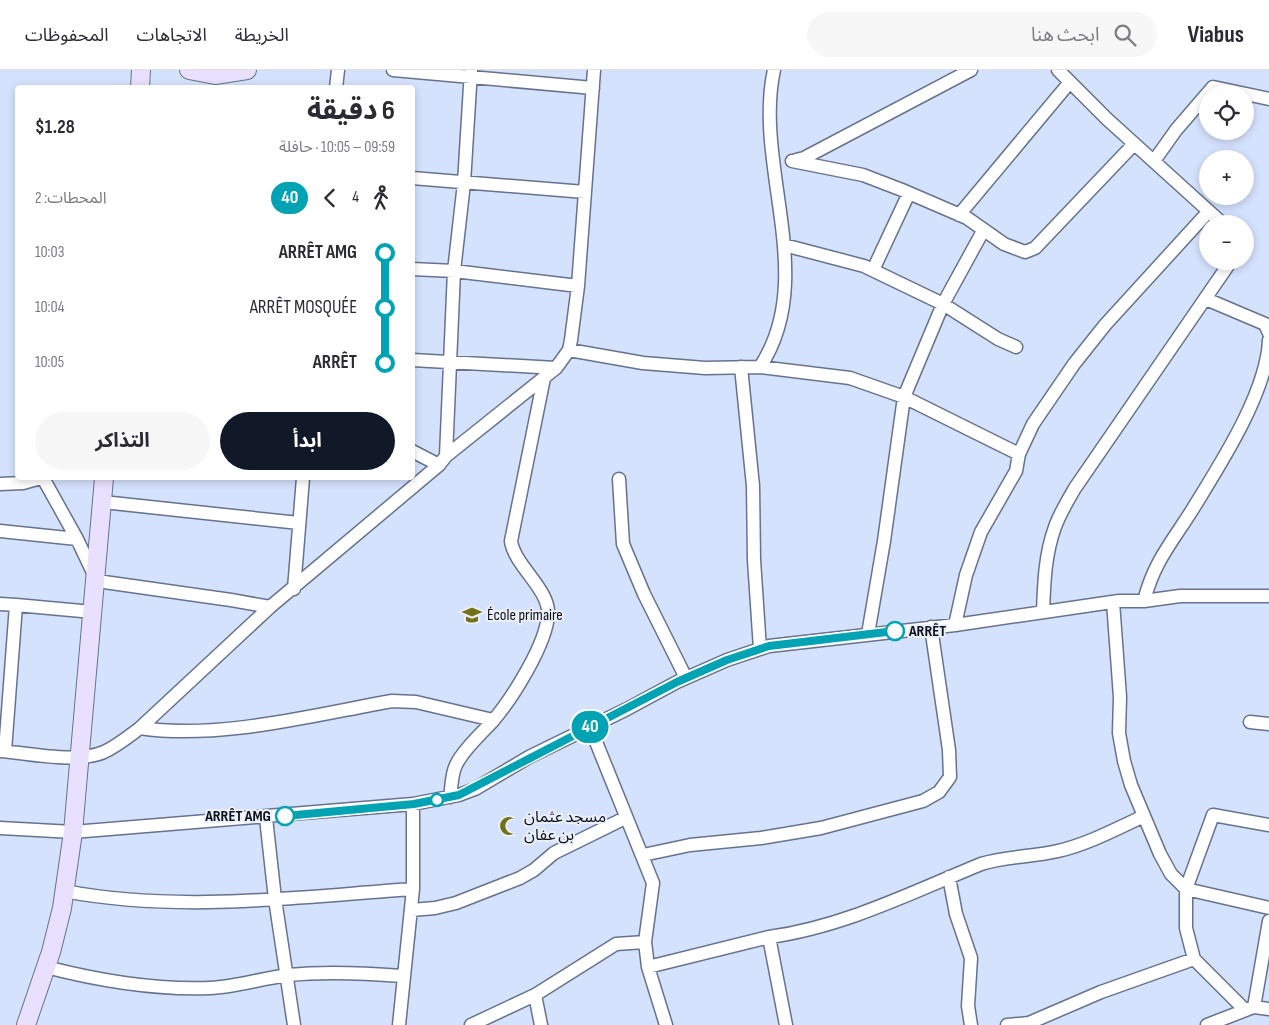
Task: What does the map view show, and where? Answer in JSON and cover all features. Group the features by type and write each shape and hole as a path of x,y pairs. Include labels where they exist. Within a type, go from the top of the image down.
{"main road":[{"path":"140,85 141,70"},
{"path":"190,70 215,75 248,70"},
{"path":"26,1025 46,967 64,891 73,832 104,480"}],"street":[{"path":"336,85 338,70"},
{"path":"393,70 471,73 593,88"},
{"path":"16,605 2,751 79,758 105,752 140,728 270,607 294,589 442,461 556,368 569,350 578,286 594,70"},
{"path":"760,367 772,348 780,322 784,245 770,105 774,70"},
{"path":"775,164 804,158 971,70"},
{"path":"1058,70 1134,144 1213,215"},
{"path":"442,461 454,271 464,183 471,73"},
{"path":"959,215 1070,82"},
{"path":"1154,161 1176,130 1213,87 1269,100"},
{"path":"792,161 863,175 959,215 1014,249 1025,252 1035,248 1134,144"},
{"path":"415,178 585,192"},
{"path":"873,270 909,193"},
{"path":"955,624 966,575 981,532 1016,470 1020,454 1033,424 1074,364 1105,325 1209,211"},
{"path":"868,634 884,541 904,397 943,304 983,231"},
{"path":"784,245 864,266 943,304 998,339 1016,347"},
{"path":"415,269 454,271 578,286"},
{"path":"1043,612 1044,582 1049,548 1056,526 1074,488 1225,270"},
{"path":"1206,299 1268,325"},
{"path":"1144,601 1150,576 1194,507 1245,418 1258,387 1268,354 1269,340"},
{"path":"569,350 644,363 705,368 760,367 850,378 904,397 1020,454"},
{"path":"415,360 448,364 556,368"},
{"path":"741,367 754,486 754,560 760,648"},
{"path":"450,797 456,763 493,720 533,659 544,636 549,613 527,570 515,557 511,541 544,378"},
{"path":"415,452 442,461"},
{"path":"619,479 623,544 644,594 686,678"},
{"path":"0,484 23,483 34,480"},
{"path":"43,480 77,539 96,581 270,607"},
{"path":"294,589 303,480"},
{"path":"102,502 299,523"},
{"path":"0,531 77,539"},
{"path":"0,828 73,832 266,818 414,804 450,797 475,789 529,757 686,678 760,648 1113,602 1144,601 1180,596 1269,596"},
{"path":"1113,602 1120,697 1119,733 1131,785 1171,874 1186,889 1269,908"},
{"path":"0,604 93,612"},
{"path":"643,855 690,845 761,838 821,828 923,801 939,792 950,778 949,750 931,627"},
{"path":"140,728 159,731 243,728 392,701 416,702 493,720"},
{"path":"1250,722 1269,724"},
{"path":"590,727 625,818 643,855 653,883 644,942 648,967 666,1025"},
{"path":"399,1025 402,976 412,910 414,804"},
{"path":"1250,1008 1194,959 1186,928 1186,889 1213,815 1269,825"},
{"path":"648,967 788,934 858,914 996,860 1059,851 1100,836 1144,816"},
{"path":"266,818 275,899 294,1025"},
{"path":"412,910 436,908 456,903 520,878 534,870 554,853 625,818"},
{"path":"949,877 956,914 971,958 968,1006 971,1025"},
{"path":"64,891 96,897 190,904 413,889"},
{"path":"1250,1008 1269,920"},
{"path":"769,937 786,1025"},
{"path":"471,1025 535,995 616,944 644,942"},
{"path":"1007,1025 1029,1023 1101,992 1194,959"},
{"path":"46,967 85,977 172,988 228,986 287,975 353,972 402,976"},
{"path":"535,995 541,1025"},
{"path":"1207,1025 1250,1008 1269,1009"}],"bus line":[{"name":"40","path":"285,816 414,804 459,795 475,789 529,757 677,682 727,660 769,646 895,631"}],"place":[{"name":"École primaire","path":"472,615"},
{"name":"ARRÊT","path":"895,631"},
{"name":"ARRÊT AMG","path":"285,816"},
{"name":"مسجد عثمان بن عفان","path":"509,826"}]}
